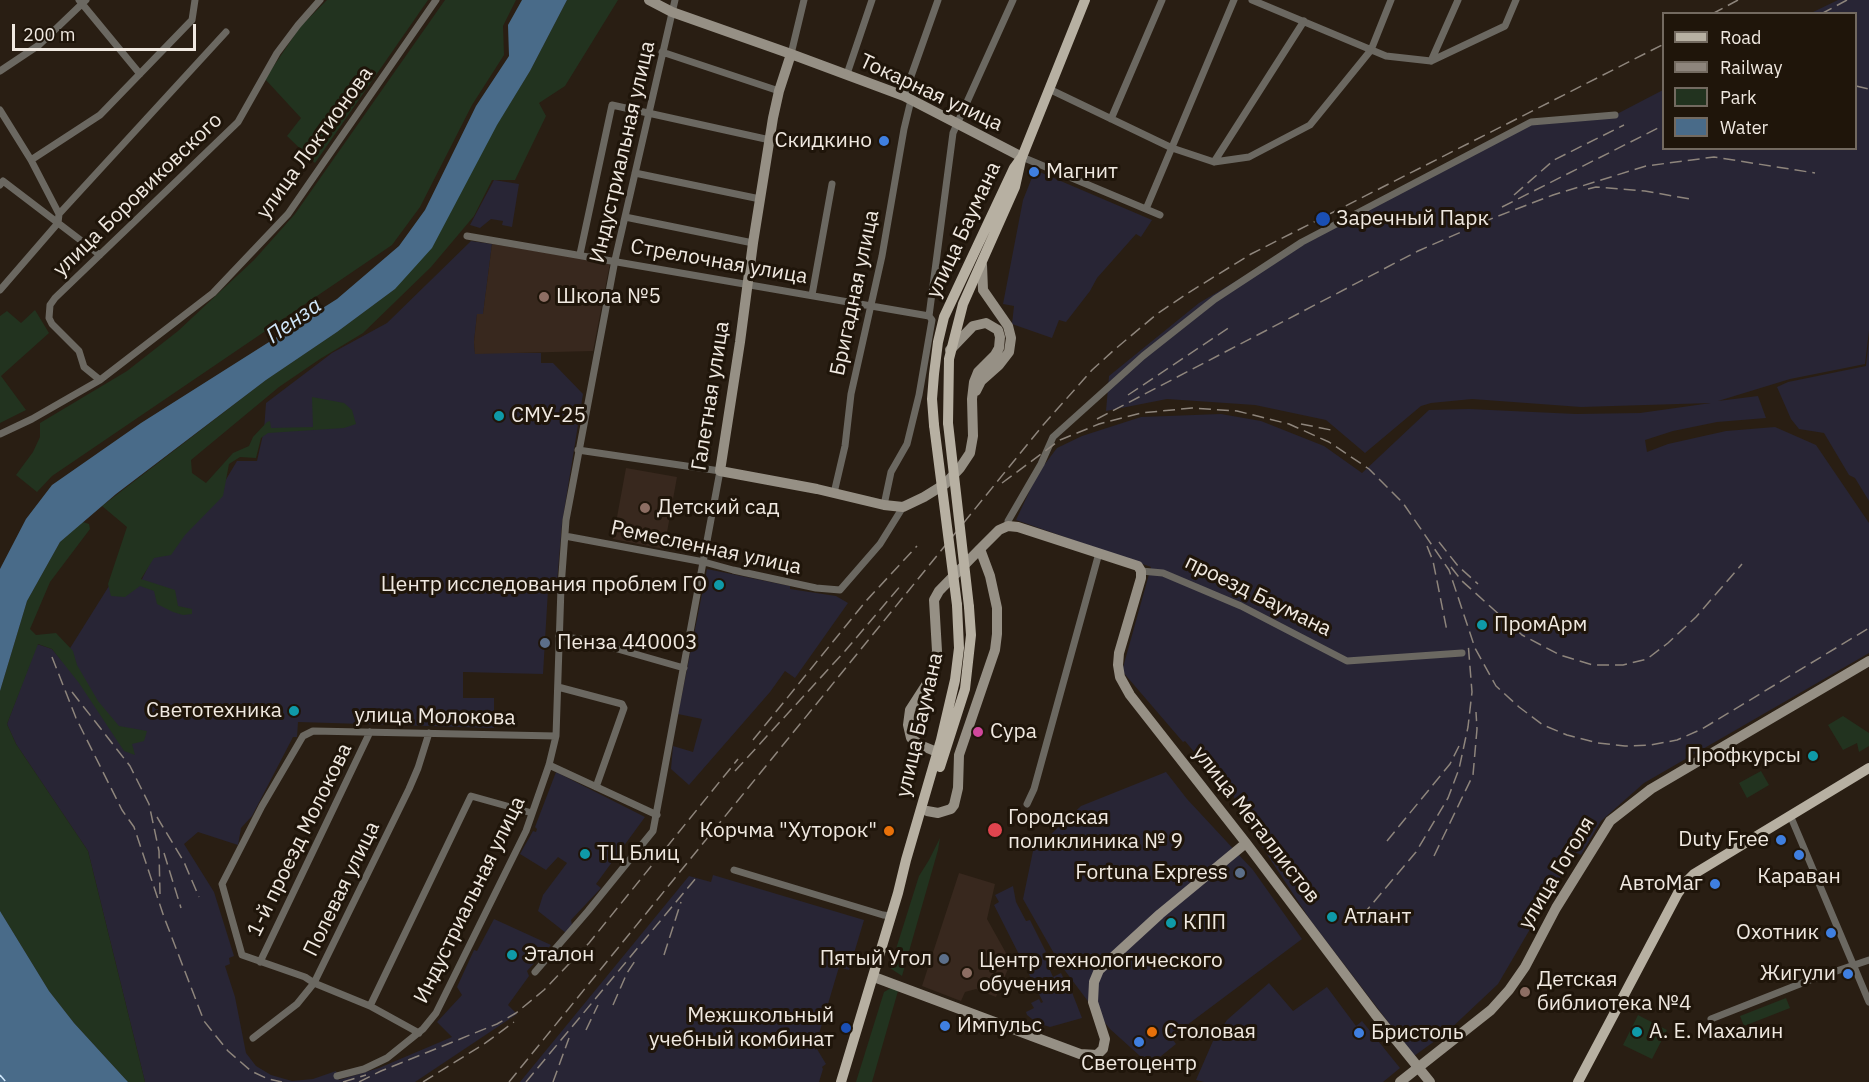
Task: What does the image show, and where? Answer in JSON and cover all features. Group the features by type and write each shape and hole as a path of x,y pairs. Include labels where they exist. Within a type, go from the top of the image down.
{"main road":[{"path":"1022,157 1085,0"},
{"name":"улица Баумана","path":"898,893 909,870 965,689 971,636 948,423 947,386 950,351 963,304 1015,187 1022,157"},
{"name":"улица Баумана","path":"841,1082 892,916 955,680 958,648 957,605 934,425 934,374 938,342 945,317 1010,176 1022,157"},
{"path":"1578,1082 1678,893 1686,882 1694,874 1869,768"}],"street":[{"path":"31,160 100,115 192,20 195,0"},
{"name":"улица Боровиковского","path":"100,380 84,367 80,351 52,324 49,311 55,298 238,122 277,53 320,0"},
{"name":"улица Локтионова","path":"0,434 32,419 100,380 213,293 288,214 436,0"},
{"name":"Токарная улица","path":"649,0 672,12 847,74 907,98 1022,157 1160,215"},
{"name":"Индустриальная улица","path":"337,1076 364,1069 387,1058 419,1033 436,1013 526,831 549,765 556,736 565,536 578,450 587,416 615,260 675,0"},
{"name":"Галетная улица","path":"535,972 653,831 720,471 770,140 779,91 804,0"},
{"path":"847,74 872,0"},
{"name":"Бригадная улица","path":"834,493 845,446 852,394 882,256 904,129 907,98 938,0"},
{"path":"884,504 891,472 907,444 919,395 932,320 928,316 953,133 1013,0"},
{"path":"1110,119 1162,0"},
{"path":"1146,209 1234,0"},
{"path":"1252,0 1386,56 1431,61 1506,26 1516,0"},
{"path":"1049,89 1172,147 1214,162 1249,157 1310,125 1371,50 1391,0"},
{"path":"1431,61 1458,0"},
{"path":"0,70 39,45 82,1 140,74"},
{"path":"1214,162 1304,21"},
{"path":"0,290 57,223 59,214 226,32"},
{"path":"662,52 779,91"},
{"path":"580,254 612,105 770,140"},
{"path":"0,110 31,160 59,214"},
{"path":"937,752 920,745 911,738 908,725 910,710 930,679 934,667 937,651 933,600 939,591 999,530 1008,526 1008,521 1041,464 1053,437 1143,356 1215,298 1302,242 1531,122 1615,115"},
{"path":"635,173 760,199"},
{"path":"1,183 100,255"},
{"path":"812,295 832,184"},
{"path":"625,217 753,243"},
{"name":"Стрелочная улица","path":"467,236 928,316"},
{"path":"972,399 981,381 999,365 1009,352 1011,338 1008,326 983,290 982,265"},
{"path":"578,450 720,471 903,507 945,484 970,453 973,436 974,382 978,372 999,348 998,330 986,323 973,326 950,351"},
{"name":"Ремесленная улица","path":"565,536 704,561 816,588 840,590 880,544 903,507"},
{"name":"проезд Баумана","path":"1008,526 1031,531 1131,563 1138,566 1141,571 1163,573 1241,606 1347,661 1462,653"},
{"path":"927,811 938,813 951,809 954,805 958,788 959,755 995,650 997,608 990,576 980,549"},
{"path":"1027,804 1034,789 1099,553"},
{"name":"улица Металлистов","path":"1141,571 1141,578 1119,653 1120,677 1130,695 1246,843 1375,1014 1430,1082"},
{"path":"559,636 586,640 684,668"},
{"name":"улица Гоголя","path":"1401,1082 1491,1010 1509,990 1525,967 1587,855 1615,816 1652,789 1869,661"},
{"path":"558,687 622,704 624,708 596,787"},
{"name":"улица Молокова","path":"260,962 242,955 222,884 262,806 303,736 313,731 556,736"},
{"name":"1-й проезд Молокова","path":"260,962 370,732"},
{"name":"Полевая улица","path":"253,1038 297,1004 314,983 409,789 429,733"},
{"path":"549,765 657,815"},
{"path":"370,1006 471,796 532,813"},
{"path":"1791,816 1869,1002"},
{"path":"874,977 1080,1054 1097,1055 1104,1046 1104,1035 1094,1011 1093,1002 1094,982 1099,970 1246,843"},
{"path":"734,870 892,916"},
{"path":"1711,1019 1810,980 1869,960"},
{"path":"260,962 305,977 314,983 370,1006 419,1033"}],"shaded area":[{"path":"1838,0 1869,0 1869,331 1865,364 1790,379 1718,401 1758,396 1766,418 1717,422 1673,431 1645,440 1647,452 1668,444 1726,431 1775,427 1816,445 1869,523 1869,653 1644,783 1601,821 1581,855 1575,852 1498,984 1446,1033 1414,1056 1311,921 1239,812 1232,791 1222,780 1219,781 1202,757 1200,759 1185,741 1183,742 1122,671 1151,567 1016,520 1038,473 1057,448 1082,436 1141,417 1221,414 1261,421 1324,446 1362,473 1429,410 1469,409 1576,414 1640,413 1711,403 1581,407 1472,399 1431,403 1421,406 1365,453 1326,420 1255,405 1167,399 1106,411 1109,376 1199,303 1302,242 1531,122 1615,115 1662,91 1662,150 1857,150 1857,12 1813,12"},
{"path":"1035,170 1152,220 1141,237 1136,234 1097,278 1066,322 1059,320 1052,338 1012,324 1014,306 1003,304 1023,200"},
{"path":"494,180 519,184 512,227 502,225 503,221 491,219 480,228 470,225"},
{"path":"471,241 492,244 483,315 477,315 475,353 541,353 541,363 553,363 583,394 562,524 557,582 548,590 543,674 463,672 463,698 494,698 494,728 298,722 297,737 293,737 252,816 241,828 238,845 198,832 184,844 214,892 234,956 229,958 230,964 225,966 235,997 246,1053 256,1066 271,1075 292,1081 313,1079 336,1071 339,1080 379,1068 452,1037 437,1022 462,995 457,987 474,950 477,951 494,919 551,945 527,971 529,976 508,1005 517,1014 415,1082 145,1082 88,851 16,744 7,724 37,644 52,649 62,661 114,578 141,581 153,557 215,498 237,461 257,461 264,430 266,403 332,353 387,323"},
{"name":"Школа №5","path":"492,244 610,263 593,351 475,354 477,314 483,314"},
{"path":"1869,339 1869,501 1855,478 1849,475 1824,433 1799,429 1791,419 1777,387 1788,382 1866,366"},
{"name":"Детский сад","path":"626,468 677,477 664,549 613,539"},
{"path":"707,569 790,586 790,589 836,596 848,603 795,678 785,671 770,692 689,785 671,769 673,746 693,752 702,719 678,714"},
{"path":"556,772 645,817 596,884 601,888 571,920 572,925 566,933 538,911 543,895 567,863 558,857 546,870 520,854 533,831 536,832 535,827"},
{"path":"1166,772 1187,799 1253,870 1302,939 1171,1037 1176,1044 1150,1065 1110,1029 1096,1012 1060,964 1023,899 1033,851 1081,806"},
{"path":"959,873 995,884 987,919 1011,962 996,997 976,989 965,992 961,1001 922,986"},
{"path":"713,875 864,920 849,970 839,967 819,1034 815,1050 817,1049 826,1064 822,1067 819,1082 520,1082 689,876 711,882"},
{"path":"1013,886 1016,902 1026,921 1030,920 1046,952 1042,954 1045,960 1049,959 1054,968 1050,970 1053,977 1061,973 1066,983 1068,982 1082,1018 1050,1027 1037,1023 1027,1015 1026,1012 1034,1008 1031,1003 1039,999 1041,1003 1043,1002 994,905 999,902 995,895"},
{"path":"1269,983 1293,1011 1327,987 1356,1026 1362,1021 1400,1068 1383,1082 1204,1082 1196,1080 1213,1041 1227,1020"}],"green space":[{"path":"327,0 428,0 315,163 287,136 301,118 265,79 300,27"},
{"path":"445,0 516,0 503,26 504,55 472,105 420,207 392,245 52,476 37,492 16,475 33,452 40,437 40,423 127,371 178,331 254,260 295,214"},
{"path":"567,0 618,0 565,86 539,103 546,116 515,180 492,180 474,216 431,267 363,333 279,387 191,460 192,473 206,483 233,453 249,446 253,437 267,422 270,421 271,428 313,427 312,397 344,403 352,410 356,424 344,428 268,433 261,438 256,458 240,457 229,464 223,496 185,535 171,555 154,558 141,579 175,590 178,606 192,609 192,614 183,615 157,604 154,591 140,586 125,597 111,596 108,584 127,527 102,506 266,380 395,289 530,71"},
{"path":"35,310 49,333 1,376 26,410 0,423 0,316 7,311 21,323"},
{"path":"83,522 89,524 90,529 50,582 30,629 36,635 56,633 73,651 77,665 98,701 119,726 147,731 144,741 132,744 135,755 124,751 79,683 52,649 38,644 7,724 16,744 88,851 145,1082 128,1082 74,1023 49,991 0,911 0,691 27,601 60,542"},
{"path":"1843,716 1869,733 1869,746 1859,752 1857,743 1843,750 1828,725"},
{"path":"1761,771 1769,785 1747,798 1739,783"},
{"path":"940,838 902,976 890,968 919,876"},
{"path":"891,988 898,991 872,1082 856,1082 884,992"},
{"path":"1786,998 1790,1008 1744,1026 1740,1016"},
{"path":"1638,1015 1667,1030 1652,1059 1623,1045"}],"water":[{"path":"522,0 567,0 432,248 395,289 266,380 116,494 60,542 27,601 0,691 0,569 26,519 52,485 141,423 337,299 399,246 425,210 476,106 509,56 508,25"},
{"path":"0,911 49,991 74,1023 128,1082 0,1082"}],"ferry route":[{"path":"0,1075 6,1082"}],"railway":[{"path":"1716,12 1738,0"},
{"path":"1825,12 1847,0"},
{"path":"509,1082 1044,424 1092,370 1114,350 1157,314 1251,254 1662,45"},
{"path":"1857,86 1869,89"},
{"path":"1514,195 1554,160 1624,125"},
{"path":"1502,207 1662,126"},
{"path":"1097,419 1418,251 1553,195 1646,166 1714,157 1815,173"},
{"path":"1588,189 1596,187 1645,191 1690,199"},
{"path":"1128,395 1230,327"},
{"path":"1002,483 1060,440 1099,424 1141,413 1192,408 1237,411 1289,424 1329,442 1369,469 1403,503 1449,570 1475,648 1496,686 1543,725 1567,735 1598,743 1625,746 1651,745 1677,740 1702,729 1869,628"},
{"path":"1301,424 1336,431"},
{"path":"1439,542 1458,566 1478,584"},
{"path":"753,740 866,601 917,546"},
{"path":"1427,546 1433,561 1447,631"},
{"path":"1451,567 1462,581 1522,635 1560,655 1593,665 1623,665 1647,659 1668,643 1696,617 1742,564"},
{"path":"735,771 845,651 902,584"},
{"path":"1362,916 1416,852 1448,798 1459,769 1468,727 1472,692 1468,642"},
{"path":"52,657 76,718 122,810 134,827 164,917 204,1021 228,1051 251,1071 268,1079 282,1082"},
{"path":"72,692 130,766 149,804 159,851 160,894"},
{"path":"1434,856 1473,775 1477,729 1476,712"},
{"path":"1387,841 1450,764 1459,746"},
{"path":"359,1082 497,1024 516,1013 544,990 589,943 738,759"},
{"path":"157,817 184,862 199,897"},
{"path":"164,853 181,908"},
{"path":"526,1082 696,878"},
{"path":"664,955 681,902"},
{"path":"613,1005 635,961"},
{"path":"586,1030 598,1005"},
{"path":"423,1082 484,1044 514,1022"},
{"path":"553,1082 569,1038"},
{"path":"343,1082 366,1075"}],"place":[{"name":"Скидкино","path":"884,141"},
{"name":"Магнит","path":"1034,172"},
{"name":"Заречный Парк","path":"1323,219"},
{"name":"Школа №5","path":"544,297"},
{"name":"СМУ-25","path":"499,416"},
{"name":"Детский сад","path":"645,508"},
{"name":"Центр исследования проблем ГО","path":"719,585"},
{"name":"ПромАрм","path":"1482,625"},
{"name":"Пенза 440003","path":"545,643"},
{"name":"Светотехника","path":"294,711"},
{"name":"Сура","path":"978,732"},
{"name":"Профкурсы","path":"1813,756"},
{"name":"Городская поликлиника № 9","path":"995,830"},
{"name":"Корчма \"Хуторок\"","path":"889,831"},
{"name":"Duty Free","path":"1781,840"},
{"name":"ТЦ Блиц","path":"585,854"},
{"name":"Караван","path":"1799,855"},
{"name":"Fortuna Express","path":"1240,873"},
{"name":"АвтоМаг","path":"1715,884"},
{"name":"Атлант","path":"1332,917"},
{"name":"КПП","path":"1171,923"},
{"name":"Охотник","path":"1831,933"},
{"name":"Эталон","path":"512,955"},
{"name":"Пятый Угол","path":"944,959"},
{"name":"Центр технологического обучения","path":"967,973"},
{"name":"Жигули","path":"1848,974"},
{"name":"Детская библиотека №4","path":"1525,992"},
{"name":"Импульс","path":"945,1026"},
{"name":"Межшкольный учебный комбинат","path":"846,1028"},
{"name":"Столовая","path":"1152,1032"},
{"name":"А. Е. Махалин","path":"1637,1032"},
{"name":"Бристоль","path":"1359,1033"},
{"name":"Светоцентр","path":"1139,1042"}],"water label":[{"name":"Пенза","path":"294,321"}]}
